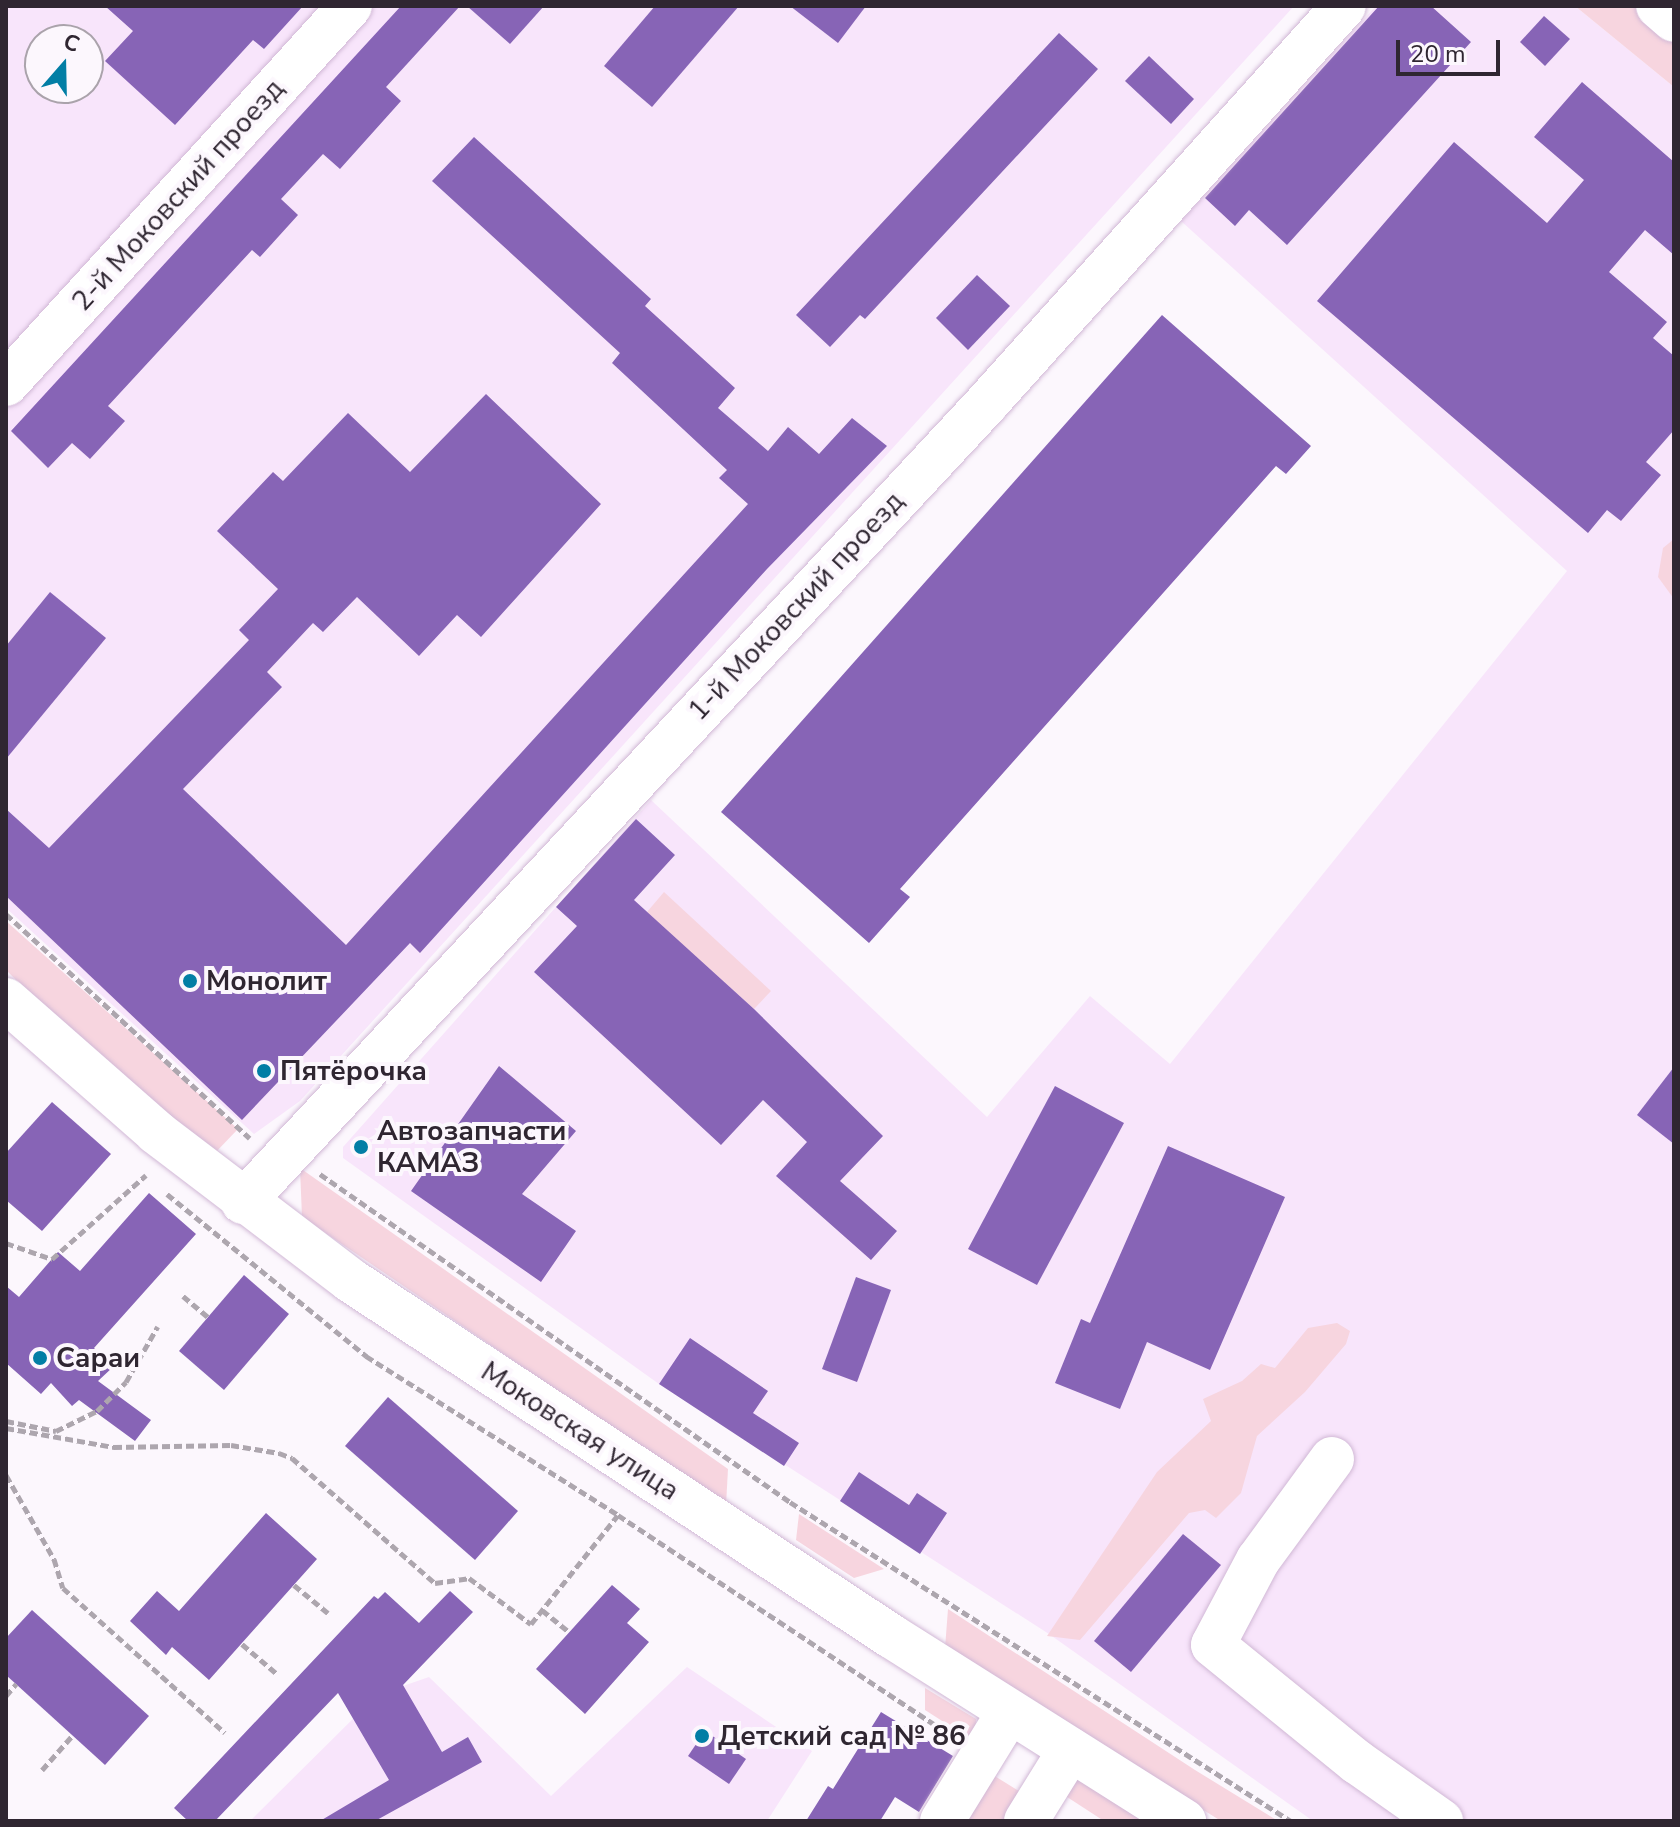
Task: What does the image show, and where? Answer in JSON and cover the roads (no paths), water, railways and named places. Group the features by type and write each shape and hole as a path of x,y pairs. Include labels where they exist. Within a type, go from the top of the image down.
{"street":[{"name":"2-й Моковский проезд","path":"6,384 350,6"},
{"name":"1-й Моковский проезд","path":"243,1202 281,1157 986,404 1344,6"},
{"path":"1658,6 1674,20"},
{"name":"Моковская улица","path":"6,1000 243,1202 350,1280 1009,1712 1184,1821"},
{"path":"1332,1459 1258,1560 1213,1645 1357,1762 1441,1821"},
{"path":"942,1821 1009,1712"},
{"path":"1026,1821 1070,1750"}],"place":[{"name":"Монолит","path":"190,981"},
{"name":"Пятёрочка","path":"264,1071"},
{"name":"Автозапчасти КАМАЗ","path":"361,1147"},
{"name":"Сараи","path":"40,1358"},
{"name":"Детский сад № 86","path":"702,1736"}]}
